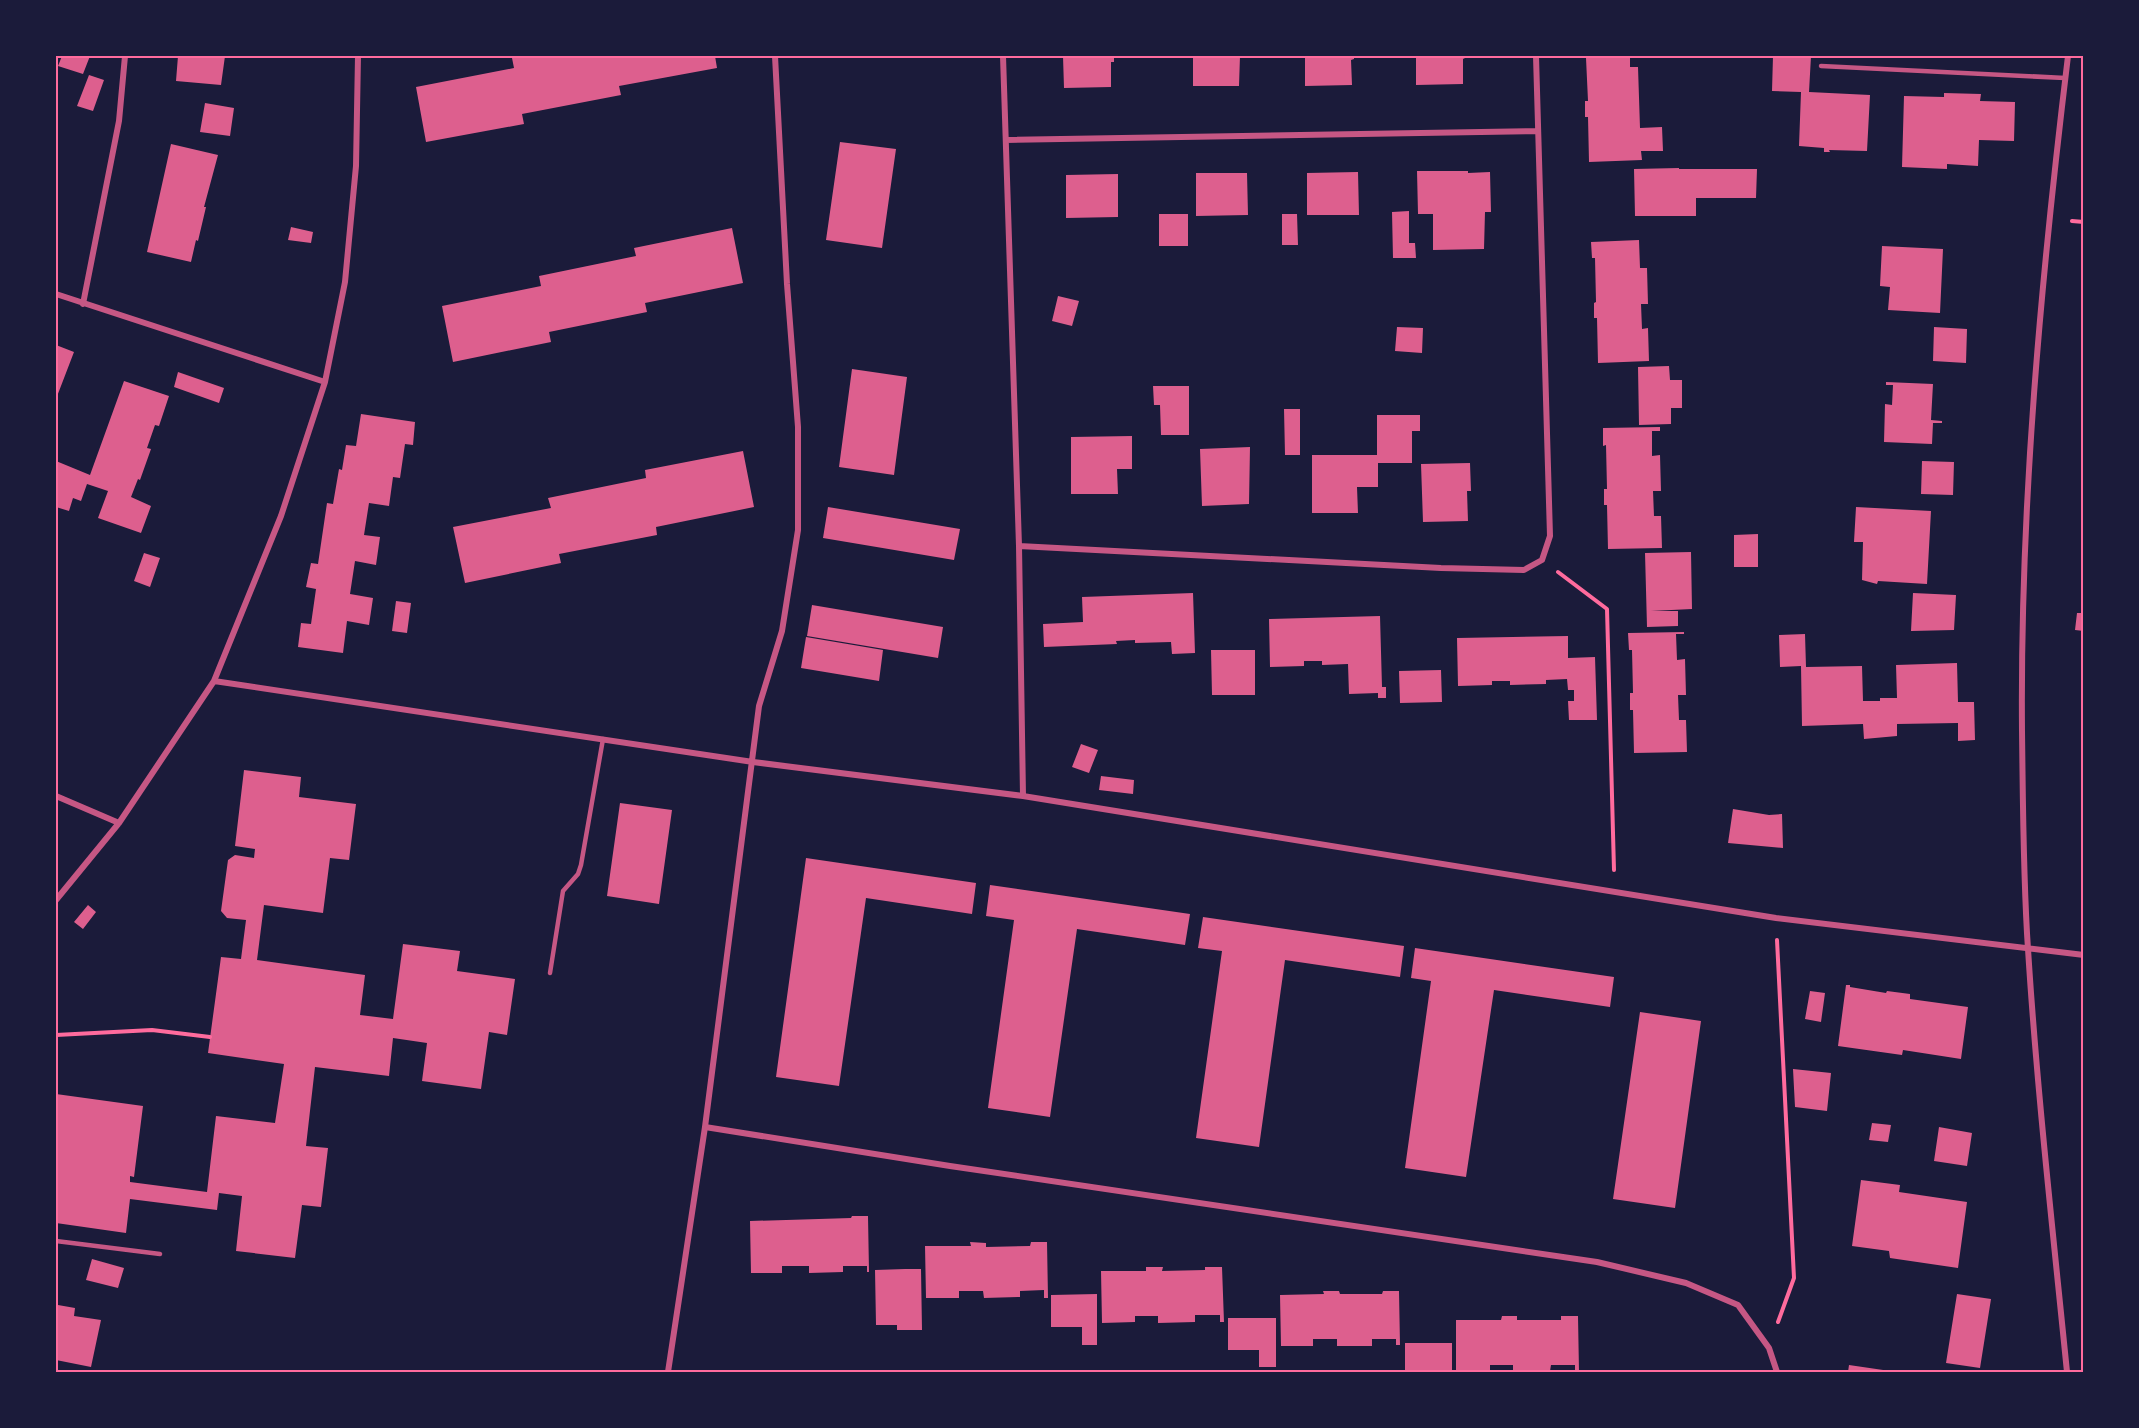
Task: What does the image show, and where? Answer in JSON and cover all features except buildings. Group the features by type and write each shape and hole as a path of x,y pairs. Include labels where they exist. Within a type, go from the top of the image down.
{"street":[{"path":"83,304 119,122 125,56"},
{"path":"56,900 119,823 214,681 280,516 325,382 345,282 356,166 358,56"},
{"path":"668,1372 705,1127 759,706 782,631 798,530 798,427 787,284 775,56"},
{"path":"1003,56 1019,546 1023,796"},
{"path":"1019,546 1441,568 1524,570 1542,561 1550,536 1536,56"},
{"path":"2067,1372 2028,947 2022,730 2026,524 2035,370 2068,56"},
{"path":"1006,140 1538,131"},
{"path":"56,294 325,382"},
{"path":"214,681 753,762 1023,796 1776,918 2084,955"},
{"path":"56,796 119,823"},
{"path":"705,1127 1597,1263 1686,1283 1738,1305 1769,1348 1777,1372"}],"lane":[{"path":"1821,66 2065,78"},
{"path":"550,973 563,891 578,874 581,865 603,739"},
{"path":"56,1240 160,1254"}],"path":[{"path":"1542,561 1607,609 1615,892"},
{"path":"1769,1348 1794,1278 1776,918"},
{"path":"56,1035 152,1030 210,1037"}]}
